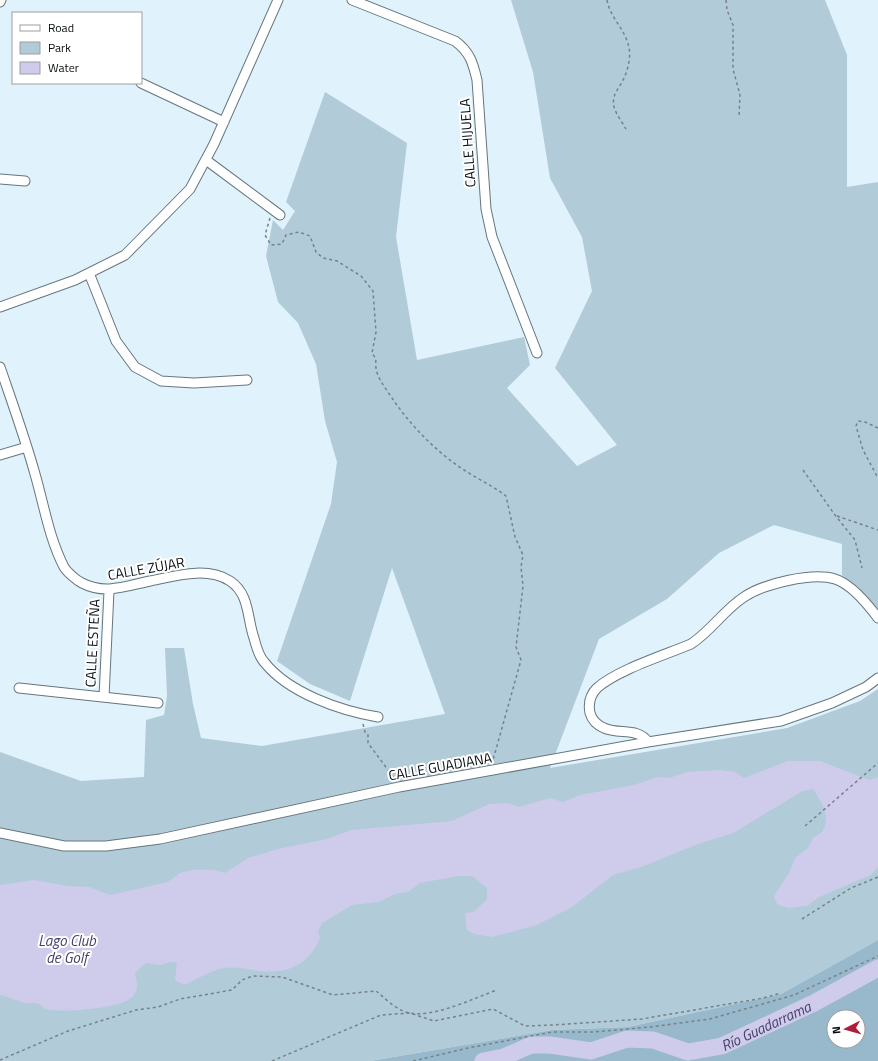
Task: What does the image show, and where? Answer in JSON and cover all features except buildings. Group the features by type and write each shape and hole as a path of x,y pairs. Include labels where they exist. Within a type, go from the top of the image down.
{"street":[{"path":"0,307 75,280 125,255 190,189 224,122 278,0"},
{"name":"CALLE HIJUELA","path":"352,0 455,41 465,48 473,65 477,80 486,209 492,236 537,353"},
{"path":"142,83 224,122"},
{"path":"206,160 276,212"},
{"path":"0,179 26,181"},
{"path":"89,273 116,341 135,367 161,381 194,383 247,380"},
{"name":"CALLE ZÚJAR","path":"0,367 27,447 49,530 65,568 81,583 109,591 187,573 214,574 230,581 241,592 248,607 253,637 264,663 286,683 327,703 362,714 378,717"},
{"path":"0,455 27,447"},
{"path":"648,742 644,736 635,732 619,732 605,729 598,725 591,717 589,706 591,696 597,688 615,676 691,644 701,637 744,597 766,586 781,582 815,578 836,579 866,603 878,618"},
{"name":"CALLE ESTEÑA","path":"104,697 109,591"},
{"name":"CALLE GUADIANA","path":"0,833 64,846 106,846 160,839 399,787 489,772 648,742 781,721 832,703 866,687 878,678"},
{"name":"CALLE ESTEÑA","path":"19,688 158,703"}],"path":[{"path":"607,0 614,18 623,31 629,48 624,79 617,88 614,101 614,107 626,129"},
{"path":"726,0 733,25 733,69 740,95 739,116"},
{"path":"276,212 265,235 271,245 282,244 286,235 299,232 310,236 316,252 323,258 343,264 361,276 373,291 376,332 372,353 376,359 375,368 378,377 402,413 433,446 464,470 506,496 515,537 523,555 521,567 523,586 521,619 518,625 516,647 521,660 489,772"},
{"path":"878,428 865,422 858,421 856,426 863,450 878,478"},
{"path":"803,470 855,540 862,568"},
{"path":"835,515 878,530"},
{"path":"362,714 363,727 368,734 368,743 399,787"},
{"path":"805,826 871,767 878,763"},
{"path":"802,918 851,888 878,877"},
{"path":"413,1061 468,1048 552,1032 594,1032 643,1028 710,1019 794,996 878,956"},
{"path":"0,1060 68,1030 128,1012 158,1007 180,999 232,990 242,980 253,976 282,977 333,994 376,991 396,1007 434,1021 494,1009 525,1026 642,1019 763,998 781,993"},
{"path":"272,1061 272,1059 381,1015 441,1011 497,990"}],"green space":[{"path":"511,0 825,0 847,55 847,187 878,182 878,614 869,601 842,575 842,544 774,525 719,553 667,599 599,639 550,768 787,728 860,701 878,689 878,940 781,994 628,1027 552,1030 370,1061 0,1061 0,752 81,781 144,777 146,720 164,715 167,696 165,648 184,648 193,704 201,738 262,746 445,714 392,568 350,701 310,684 277,661 331,504 337,462 325,421 316,364 298,323 278,302 266,256 273,220 283,230 295,211 286,202 325,92 407,143 396,237 417,360 524,337 530,365 507,388 577,466 617,445 555,368 592,291 582,237 550,178 533,72"}],"shaded area":[{"path":"878,940 878,1061 370,1061 552,1030 628,1027 781,994"}],"water":[{"name":"Lago Club de Golf","path":"788,761 820,761 869,780 878,777 878,867 871,875 819,897 807,906 788,908 777,904 774,896 789,873 795,858 808,848 813,838 822,832 825,826 826,819 823,805 813,789 803,791 733,833 698,844 641,867 613,875 572,907 537,925 492,937 474,934 467,930 465,913 474,912 487,899 487,888 472,876 458,876 420,883 408,892 395,894 379,902 352,905 322,923 318,931 320,938 310,955 304,961 289,969 271,972 224,968 209,973 184,985 175,980 177,963 170,962 160,965 146,963 135,973 137,988 133,996 117,1004 91,1009 46,1009 37,1003 26,1003 0,995 0,885 34,880 67,886 89,887 110,895 168,882 180,873 192,870 213,870 225,873 248,858 278,849 327,839 351,830 452,821 489,804 507,803 519,807 550,798 563,802 580,795 634,785 658,777 669,778 687,772 720,770 735,772 744,778"}],"waterway":[{"name":"Río Guadarrama","path":"483,1061 504,1057 531,1045 550,1045 591,1051 627,1039 653,1040 688,1052 722,1046 814,1003 878,968"}]}
